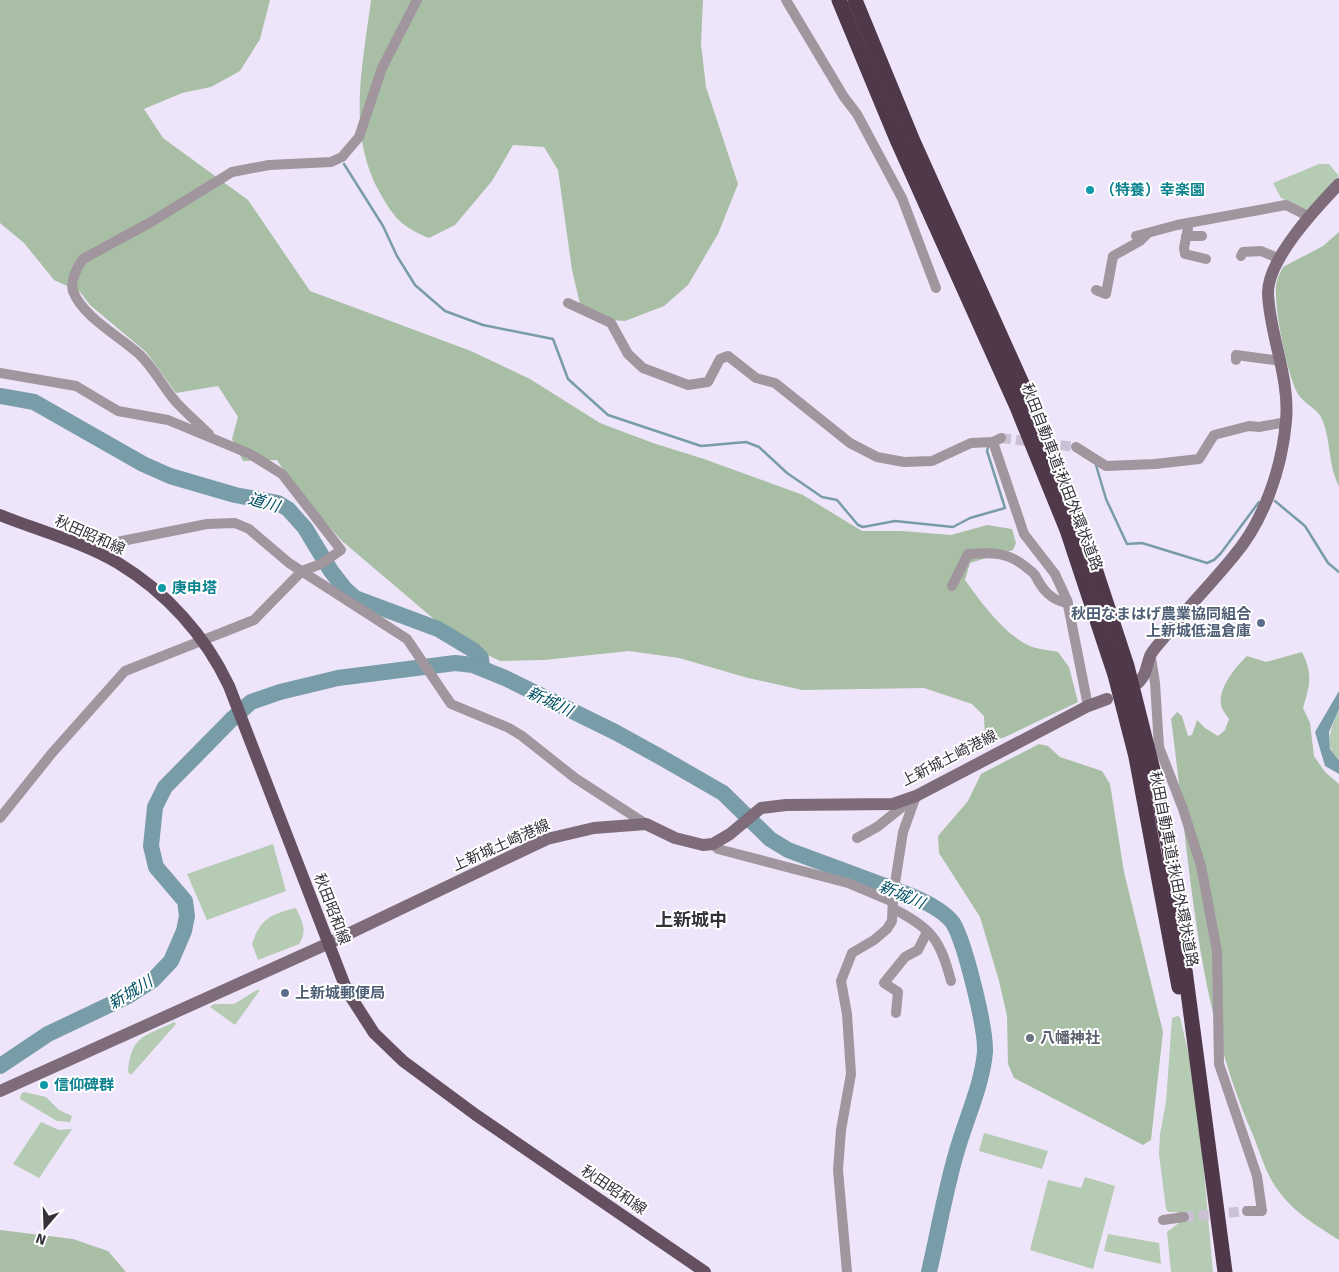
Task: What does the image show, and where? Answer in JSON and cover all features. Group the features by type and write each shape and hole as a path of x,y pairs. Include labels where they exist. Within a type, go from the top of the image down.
{"highway":[{"path":"835,0 865,63"},
{"name":"秋田自動車道;秋田外環状道路","path":"839,0 898,142 1017,407 1067,530 1115,675 1147,812 1189,1047 1203,1108"},
{"name":"秋田自動車道;秋田外環状道路","path":"855,0 913,141 1029,399 1086,541 1127,666 1154,774 1169,849 1225,1272"}],"main road":[{"path":"1138,683 1144,677 1150,656 1186,609 1234,556 1258,518 1275,476 1286,422 1286,386 1268,292 1274,268 1310,217 1339,184"},
{"name":"秋田昭和線","path":"0,515 117,562 162,596 186,618 218,662 236,703 327,944 347,991 374,1033 402,1060 476,1115 704,1272"},
{"name":"上新城土崎港線","path":"0,1091 327,944 547,839 594,828 646,824 692,844 713,844 730,834 761,808 793,805 892,804 916,796 1088,706 1107,699"}],"street":[{"path":"213,438 176,402 140,355 108,330 82,304 73,291 72,284 78,265 83,259 151,222 232,172 269,165 331,162 342,157 359,137 382,68 417,0"},
{"path":"786,0 844,97 857,114 902,198 936,288"},
{"path":"1136,236 1189,223 1286,205 1310,217"},
{"path":"1189,223 1185,254 1206,259"},
{"path":"1096,290 1106,294 1113,256 1140,241 1148,232"},
{"path":"1186,236 1202,236"},
{"path":"1241,256 1243,252 1261,251 1280,259"},
{"path":"568,304 611,323 628,354 643,368 688,385 708,382 720,359 728,356 756,378 775,383 850,443 877,457 904,462 932,461 971,443 997,440 1024,534 1056,574 1068,603 1088,706"},
{"path":"1236,360 1236,355 1281,361"},
{"path":"0,372 76,386 118,411 168,420 250,454 282,474 341,550 321,564 302,571 254,620 125,670 52,753 0,818"},
{"path":"1076,447 1106,466 1199,459 1214,435 1249,426 1259,427 1286,422"},
{"path":"88,550 102,544 207,524 235,523 249,529 302,571 407,639 451,704 522,736 575,778 646,824"},
{"path":"952,586 968,554 992,552 1015,558 1034,574 1038,584 1057,602 1068,603"},
{"path":"1150,656 1155,683 1159,747 1183,809 1201,866 1216,951 1219,1064 1257,1176 1262,1211 1247,1211"},
{"path":"857,838 877,827 916,796"},
{"path":"847,1272 838,1170 841,1130 851,1074 847,1014 842,981 852,953 887,929 892,921 903,832 916,796"},
{"path":"713,844 718,849 848,883 893,902 940,944 951,980"},
{"path":"896,1013 898,992 884,983 905,957 918,950 927,932"},
{"path":"1163,1220 1184,1217"}],"green space":[{"path":"0,0 270,0 260,39 240,71 211,87 182,93 144,109 163,138 248,200 310,291 471,351 530,379 600,423 803,495 862,531 902,531 951,535 987,525 1012,529 1016,543 1013,550 970,563 965,580 991,614 1015,637 1032,647 1058,652 1069,667 1078,702 1003,738 985,740 984,716 972,704 924,688 802,690 748,678 679,658 629,651 544,660 500,661 461,642 342,541 298,492 277,460 243,461 232,439 238,417 218,386 176,393 146,352 90,305 80,292 54,280 24,243 0,223"},
{"path":"371,0 703,0 701,44 706,87 738,184 718,234 688,285 664,306 625,321 597,319 580,304 572,270 558,170 544,147 513,145 492,181 455,225 429,238 405,226 390,209 380,193 363,147 360,123 361,74"},
{"path":"1319,164 1329,164 1339,176 1309,211 1281,198 1273,183"},
{"path":"1339,232 1339,486 1335,478 1322,419 1301,398 1294,385 1282,341 1277,309 1276,283 1283,267 1323,246"},
{"path":"1302,652 1309,673 1303,708 1310,723 1314,756 1325,772 1339,784 1339,1240 1298,1212 1284,1198 1274,1184 1234,1085 1218,1035 1197,931 1171,719 1177,712 1182,716 1188,736 1192,735 1197,720 1205,728 1218,736 1225,730 1229,719 1221,705 1222,692 1233,671 1247,656 1266,662"},
{"path":"1339,709 1339,761 1331,749 1330,736"},
{"path":"1039,744 1048,746 1060,757 1102,771 1110,784 1124,872 1163,1032 1151,1140 1143,1145 1014,1078 1008,1064 1007,1016 980,917 939,853 938,836 968,801 981,774"},
{"path":"273,844 286,891 207,920 187,874"},
{"path":"296,908 304,930 299,944 258,960 252,944 263,923 273,915"},
{"path":"260,990 235,1025 210,1007 214,1004 234,1004"},
{"path":"1180,1017 1189,1056 1200,1128 1213,1272 1171,1272 1167,1232 1179,1223 1177,1212 1168,1212 1166,1209 1159,1154 1160,1134 1166,1102 1172,1018"},
{"path":"174,1022 176,1024 131,1075 128,1072 132,1051 136,1044 147,1035"},
{"path":"24,1092 46,1097 59,1110 72,1116 70,1122 57,1121 20,1099 21,1094"},
{"path":"41,1122 59,1130 72,1129 39,1178 13,1164"},
{"path":"984,1133 1048,1151 1042,1169 979,1151"},
{"path":"1085,1177 1115,1186 1093,1269 1030,1250 1048,1180 1081,1188"},
{"path":"0,1230 73,1239 108,1251 126,1272 0,1272"},
{"path":"1108,1234 1159,1243 1161,1264 1104,1251"}],"water":[{"path":"1339,691 1339,709 1329,732 1330,749 1339,761 1339,774 1325,766 1315,732"}],"waterway":[{"path":"344,164 383,226 397,256 415,285 445,311 483,325 553,339 568,379 608,415 701,446 746,442 759,447 787,473 822,497 837,500 858,525 863,527 895,521 953,527 970,518 1005,508 987,451 988,447"},
{"name":"道川","path":"0,396 34,402 143,464 170,476 235,495 278,503 288,509 305,528 331,571 355,598 438,629 473,650 481,658 482,668"},
{"path":"1096,465 1106,499 1127,544 1142,543 1207,563 1214,560 1221,553 1259,502"},
{"path":"1275,501 1305,526 1328,563 1339,572"},
{"name":"新城川","path":"0,1066 48,1034 128,996 153,980 171,961 184,931 187,916 185,901 156,867 151,846 155,807 165,787 251,702 280,692 338,678 455,663 473,665 505,678 615,732 723,793 770,839 788,850 917,898 940,911 953,923 958,933 974,986 985,1052 977,1091 952,1168 929,1272"}],"tunnel":[{"path":"1001,438 1076,447"},
{"path":"1184,1217 1247,1211"}],"place":[{"name":"（特養）幸楽園","path":"1090,190"},
{"name":"庚申塔","path":"162,588"},
{"name":"秋田なまはげ農業協同組合 上新城低温倉庫","path":"1261,623"},
{"name":"上新城郵便局","path":"285,993"},
{"name":"八幡神社","path":"1030,1038"},
{"name":"信仰碑群","path":"44,1085"}],"district":[{"name":"上新城中","path":"691,920"}]}
